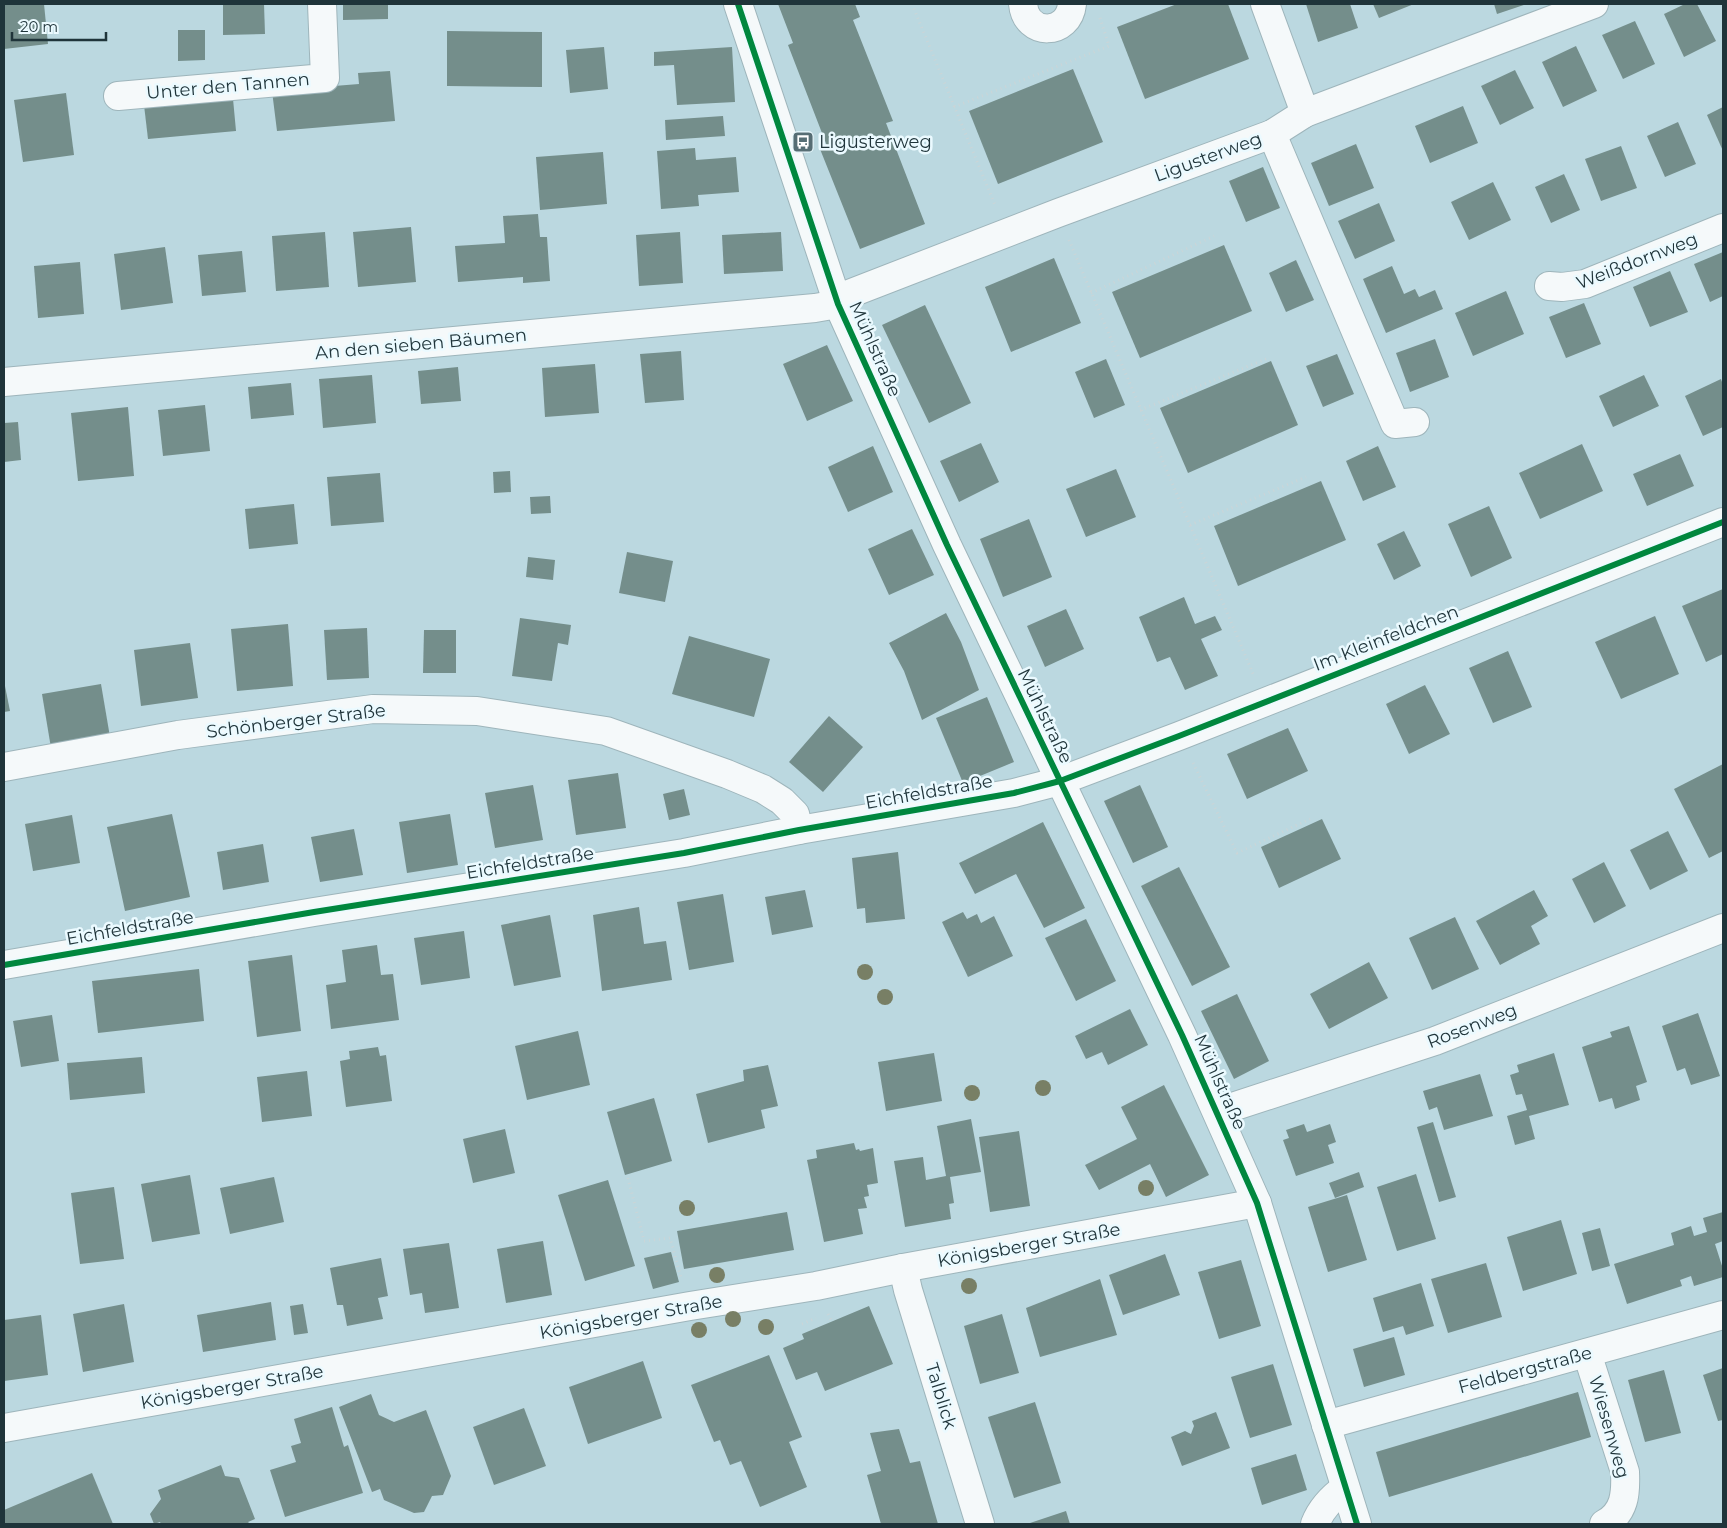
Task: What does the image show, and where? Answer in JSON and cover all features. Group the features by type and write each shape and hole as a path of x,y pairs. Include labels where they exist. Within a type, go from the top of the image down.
{"street":[{"name":"Unter den Tannen","path":"118,96 325,78 322,4"},
{"name":"Mühlstraße","path":"738,4 837,301 947,545 1182,1035 1257,1203 1356,1524"},
{"path":"1023,4 1026,15 1031,22 1040,28 1059,26 1067,20 1072,12 1072,4"},
{"path":"1264,4 1305,113"},
{"name":"Ligusterweg","path":"837,301 1058,212 1272,134 1305,113 1594,4"},
{"name":"Ligusterweg","path":"1272,134 1395,424 1414,422"},
{"name":"Weißdornweg","path":"1549,286 1562,287 1585,284 1723,228"},
{"name":"An den sieben Bäumen","path":"4,382 795,309 837,301"},
{"name":"Im Kleinfeldchen","path":"1060,780 1179,736 1723,522"},
{"name":"Schönberger Straße","path":"4,767 178,735 373,708 477,711 606,731 727,774 763,789 782,801 795,814 799,830"},
{"name":"Eichfeldstraße","path":"4,965 314,912 684,853 799,830 1014,793 1060,780"},
{"name":"Rosenweg","path":"1217,1112 1435,1041 1723,928"},
{"name":"Königsberger Straße","path":"4,1428 670,1309 816,1286 903,1268 1257,1203"},
{"name":"Talblick","path":"903,1268 908,1290 980,1524"},
{"name":"Feldbergstraße","path":"1326,1425 1723,1315"},
{"name":"Wiesenweg","path":"1587,1353 1625,1472 1626,1492 1620,1510 1604,1524"},
{"path":"1315,1524 1325,1505 1345,1488"}],"path":[{"path":"912,4 1007,233"},
{"path":"954,107 1109,46 1099,14"},
{"path":"1058,212 1090,293 1265,702"},
{"path":"1090,293 1214,236"},
{"path":"1140,410 1266,359"},
{"path":"1190,525 1306,477"},
{"path":"1179,736 1237,853 1310,819"},
{"path":"628,1178 644,1241 670,1238 683,1284"},
{"path":"828,1313 832,1322"}],"building":[{"path":"4,4 44,4 48,44 4,49"},
{"path":"223,4 264,4 265,34 223,35"},
{"path":"343,4 388,4 388,19 343,20"},
{"path":"778,4 855,4 860,17 853,20 893,121 886,123 925,224 860,249 820,149 827,146 788,45 793,43"},
{"path":"1177,4 1228,4 1249,59 1145,99 1117,27"},
{"path":"1306,4 1350,4 1358,28 1318,42"},
{"path":"1373,4 1414,4 1379,18"},
{"path":"1494,4 1527,4 1497,14"},
{"path":"1685,4 1697,4 1716,41 1684,57 1664,14"},
{"path":"1635,21 1655,64 1623,79 1602,35"},
{"path":"178,30 205,30 205,60 178,61"},
{"path":"447,31 542,32 542,87 447,86"},
{"path":"1576,46 1597,91 1563,107 1542,62"},
{"path":"604,47 608,89 570,93 566,50"},
{"path":"732,47 735,102 677,105 674,65 654,66 654,52"},
{"path":"1073,69 1103,142 998,184 969,111"},
{"path":"1515,70 1534,108 1500,125 1481,86"},
{"path":"390,71 395,121 277,131 272,91 359,84 358,73"},
{"path":"66,93 74,155 23,162 14,100"},
{"path":"233,99 236,131 148,139 144,105"},
{"path":"1463,106 1478,143 1430,163 1415,126"},
{"path":"1723,107 1723,151 1707,115"},
{"path":"723,116 725,136 666,140 665,120"},
{"path":"1678,122 1696,164 1665,177 1647,136"},
{"path":"1356,144 1374,188 1329,206 1311,163"},
{"path":"1621,146 1637,188 1601,201 1585,159"},
{"path":"695,148 696,160 736,157 739,192 698,195 699,206 661,209 657,151"},
{"path":"603,152 607,204 540,210 536,157"},
{"path":"1263,167 1280,208 1246,222 1229,181"},
{"path":"1564,174 1580,210 1551,223 1535,187"},
{"path":"1493,182 1511,220 1469,240 1451,202"},
{"path":"1379,203 1395,241 1355,259 1338,221"},
{"path":"538,214 540,237 547,237 550,281 523,283 523,277 458,282 455,246 505,243 503,216"},
{"path":"411,227 416,282 358,287 353,232"},
{"path":"325,232 329,287 276,291 272,236"},
{"path":"680,232 683,283 639,286 636,235"},
{"path":"781,232 783,271 724,274 722,235"},
{"path":"1224,245 1252,311 1140,358 1112,292"},
{"path":"165,247 173,303 121,310 114,254"},
{"path":"242,251 246,292 202,296 198,255"},
{"path":"1723,252 1723,296 1710,302 1694,264"},
{"path":"1054,258 1081,323 1011,352 985,287"},
{"path":"1296,260 1314,300 1286,312 1269,273"},
{"path":"80,262 84,314 38,318 34,266"},
{"path":"1392,266 1404,294 1415,289 1419,297 1435,290 1443,309 1386,333 1363,279"},
{"path":"1670,271 1688,312 1650,327 1633,287"},
{"path":"1506,291 1524,334 1473,356 1455,313"},
{"path":"1584,303 1601,344 1566,358 1549,317"},
{"path":"925,305 971,403 929,423 882,325"},
{"path":"1435,339 1449,377 1410,392 1396,353"},
{"path":"827,345 853,401 807,421 783,364"},
{"path":"681,351 684,400 645,403 640,354"},
{"path":"1337,354 1354,394 1323,407 1306,366"},
{"path":"1106,359 1125,405 1094,418 1075,372"},
{"path":"1271,361 1298,425 1188,473 1160,408"},
{"path":"595,364 599,413 545,417 542,368"},
{"path":"458,367 461,401 421,404 418,371"},
{"path":"372,375 376,423 323,428 319,379"},
{"path":"1644,375 1659,406 1613,427 1599,396"},
{"path":"1721,379 1723,385 1723,427 1703,436 1685,396"},
{"path":"291,383 294,415 251,419 248,387"},
{"path":"205,405 210,451 163,456 158,410"},
{"path":"128,407 134,476 78,481 71,413"},
{"path":"18,422 21,460 4,462 4,423"},
{"path":"981,443 999,482 959,502 940,461"},
{"path":"1582,444 1603,491 1540,519 1519,473"},
{"path":"873,446 893,492 848,512 828,467"},
{"path":"1378,446 1396,487 1363,501 1346,461"},
{"path":"1680,454 1694,486 1647,506 1633,474"},
{"path":"1116,469 1136,517 1086,537 1066,489"},
{"path":"510,471 511,492 494,493 493,472"},
{"path":"380,473 384,522 331,526 327,477"},
{"path":"1321,481 1346,540 1238,586 1214,526"},
{"path":"550,496 551,513 531,514 530,497"},
{"path":"294,504 298,544 249,549 245,509"},
{"path":"1489,506 1512,558 1471,577 1448,524"},
{"path":"1029,519 1052,577 1003,597 980,539"},
{"path":"912,529 934,575 889,595 868,549"},
{"path":"1404,531 1421,566 1394,580 1377,544"},
{"path":"627,552 673,561 665,602 619,593"},
{"path":"528,557 555,560 553,580 526,577"},
{"path":"1723,589 1723,654 1706,662 1682,606"},
{"path":"1184,597 1195,624 1215,616 1222,630 1201,639 1218,676 1185,690 1170,657 1157,662 1139,617"},
{"path":"1066,609 1084,649 1045,667 1027,626"},
{"path":"946,613 961,642 979,690 922,720 904,671 889,643"},
{"path":"1655,616 1679,674 1621,699 1595,642"},
{"path":"520,618 571,625 568,645 558,643 552,681 512,676"},
{"path":"288,624 293,686 237,691 231,629"},
{"path":"367,628 369,678 327,680 324,630"},
{"path":"424,630 456,630 456,673 423,673"},
{"path":"689,636 770,659 754,717 672,694"},
{"path":"190,643 198,698 141,706 134,650"},
{"path":"1508,651 1532,707 1493,723 1469,668"},
{"path":"4,681 10,711 4,712"},
{"path":"101,684 110,737 51,748 42,694"},
{"path":"1425,685 1450,734 1409,754 1386,704"},
{"path":"987,697 1014,762 963,783 936,718"},
{"path":"829,716 863,747 823,792 789,762"},
{"path":"1288,728 1308,771 1247,799 1227,754"},
{"path":"1723,764 1723,851 1709,858 1674,789"},
{"path":"618,773 626,828 576,835 568,780"},
{"path":"533,785 543,840 495,848 485,793"},
{"path":"1140,785 1168,847 1133,863 1104,801"},
{"path":"684,789 690,815 669,820 663,794"},
{"path":"172,814 190,897 125,911 107,827"},
{"path":"450,814 458,865 407,873 399,822"},
{"path":"72,815 80,863 33,871 25,824"},
{"path":"1322,819 1341,859 1279,888 1261,847"},
{"path":"1043,822 1085,908 1044,928 1016,874 975,894 959,863"},
{"path":"354,829 363,875 320,882 311,837"},
{"path":"1668,831 1688,871 1650,890 1630,850"},
{"path":"263,844 269,882 223,890 217,852"},
{"path":"898,852 905,919 866,923 865,908 857,909 852,858"},
{"path":"1604,862 1626,906 1594,923 1572,879"},
{"path":"1179,867 1230,967 1192,986 1141,886"},
{"path":"805,890 813,927 772,935 765,897"},
{"path":"1534,890 1548,916 1531,926 1540,944 1500,965 1476,921"},
{"path":"723,894 734,962 689,970 677,902"},
{"path":"639,907 644,944 666,941 672,980 602,991 593,915"},
{"path":"963,912 967,919 977,914 981,923 994,916 1013,956 968,977 942,922"},
{"path":"550,915 561,977 514,986 501,925"},
{"path":"1455,917 1479,969 1432,990 1409,938"},
{"path":"1086,919 1116,981 1076,1001 1045,938"},
{"path":"464,931 470,978 421,985 414,938"},
{"path":"377,945 381,975 393,974 399,1020 331,1029 326,985 346,982 342,950"},
{"path":"292,955 301,1031 257,1037 248,961"},
{"path":"1369,962 1388,998 1329,1029 1310,994"},
{"path":"199,969 204,1021 98,1033 92,981"},
{"path":"1237,994 1269,1061 1234,1079 1201,1011"},
{"path":"1130,1009 1148,1045 1108,1065 1102,1052 1086,1059 1075,1036"},
{"path":"1698,1013 1720,1076 1691,1085 1685,1068 1677,1071 1662,1026"},
{"path":"52,1015 59,1061 21,1067 13,1021"},
{"path":"1629,1026 1647,1082 1636,1086 1640,1100 1615,1109 1612,1098 1599,1102 1582,1047 1612,1037 1610,1032"},
{"path":"578,1031 590,1085 527,1100 515,1046"},
{"path":"378,1047 380,1056 386,1055 392,1101 346,1107 340,1061 350,1059 349,1051"},
{"path":"934,1053 942,1101 886,1111 878,1062"},
{"path":"1554,1053 1569,1105 1529,1116 1535,1139 1515,1145 1507,1116 1527,1110 1522,1094 1516,1095 1510,1075 1519,1072 1517,1065"},
{"path":"142,1057 145,1093 70,1100 67,1063"},
{"path":"768,1065 778,1106 761,1110 765,1128 708,1143 696,1094 744,1081 743,1070"},
{"path":"307,1071 312,1116 262,1122 257,1077"},
{"path":"1480,1074 1493,1116 1444,1130 1437,1107 1429,1110 1423,1091"},
{"path":"1164,1085 1209,1175 1166,1197 1150,1164 1099,1190 1085,1165 1137,1139 1121,1107"},
{"path":"654,1098 672,1161 625,1175 607,1112"},
{"path":"971,1119 981,1172 950,1177 954,1203 949,1204 951,1219 905,1227 894,1161 923,1157 926,1180 946,1176 937,1126"},
{"path":"1433,1122 1456,1197 1439,1202 1417,1127"},
{"path":"1304,1124 1307,1132 1330,1124 1336,1142 1328,1145 1334,1163 1296,1176 1283,1140 1289,1138 1286,1130"},
{"path":"505,1129 515,1173 473,1183 463,1139"},
{"path":"1019,1131 1030,1206 990,1212 979,1137"},
{"path":"854,1143 856,1150 873,1148 878,1183 867,1185 869,1196 864,1197 867,1208 858,1209 863,1234 824,1242 807,1160 817,1158 816,1150"},
{"path":"1359,1172 1364,1187 1335,1198 1329,1183"},
{"path":"1416,1174 1436,1239 1397,1251 1377,1187"},
{"path":"190,1175 200,1234 152,1242 141,1184"},
{"path":"274,1177 284,1222 230,1234 220,1188"},
{"path":"608,1180 635,1266 585,1281 558,1195"},
{"path":"114,1187 124,1259 80,1264 71,1193"},
{"path":"1347,1195 1367,1260 1328,1272 1308,1207"},
{"path":"787,1212 794,1250 684,1269 677,1231"},
{"path":"1723,1212 1723,1241 1715,1244 1723,1269 1723,1277 1694,1286 1691,1276 1680,1280 1682,1286 1627,1304 1614,1264 1674,1245 1671,1233 1691,1226 1694,1236 1707,1232 1703,1218"},
{"path":"1561,1220 1577,1274 1523,1291 1507,1237"},
{"path":"1600,1228 1610,1266 1592,1271 1582,1233"},
{"path":"543,1241 552,1295 506,1303 497,1249"},
{"path":"449,1243 459,1308 425,1313 422,1293 410,1295 403,1249"},
{"path":"671,1252 679,1282 653,1289 644,1258"},
{"path":"1165,1254 1180,1295 1123,1315 1109,1275"},
{"path":"381,1258 388,1296 378,1298 383,1319 347,1326 343,1305 337,1305 330,1268"},
{"path":"1241,1260 1261,1326 1219,1339 1198,1272"},
{"path":"1486,1263 1502,1317 1448,1333 1431,1279"},
{"path":"1100,1279 1117,1335 1040,1357 1026,1308"},
{"path":"1421,1283 1434,1326 1406,1335 1403,1326 1383,1332 1373,1298"},
{"path":"271,1302 276,1340 203,1352 197,1315"},
{"path":"124,1304 134,1362 83,1372 73,1314"},
{"path":"303,1304 308,1333 294,1335 290,1306"},
{"path":"869,1306 893,1364 825,1391 817,1372 796,1380 783,1348 804,1339 802,1334"},
{"path":"1002,1314 1019,1373 980,1384 964,1326"},
{"path":"41,1315 48,1375 4,1381 4,1320"},
{"path":"1394,1337 1405,1375 1364,1387 1353,1349"},
{"path":"769,1355 802,1437 789,1442 807,1487 760,1507 741,1461 730,1465 720,1440 714,1442 691,1385"},
{"path":"643,1361 662,1418 588,1444 569,1387"},
{"path":"1273,1364 1292,1425 1250,1438 1231,1377"},
{"path":"1723,1368 1723,1420 1718,1421 1703,1375"},
{"path":"1664,1370 1681,1433 1645,1442 1628,1380"},
{"path":"1578,1392 1591,1437 1389,1497 1376,1452"},
{"path":"371,1394 379,1415 394,1422 426,1410 451,1476 443,1495 432,1496 424,1512 414,1513 384,1500 380,1489 372,1492 339,1407"},
{"path":"1035,1402 1061,1483 1014,1498 988,1417"},
{"path":"332,1407 344,1447 348,1445 363,1493 285,1517 270,1470 296,1462 291,1446 301,1443 294,1419"},
{"path":"524,1408 546,1466 494,1485 473,1427"},
{"path":"1216,1412 1230,1448 1182,1466 1171,1437 1185,1431 1191,1434 1194,1426 1192,1421"},
{"path":"899,1429 910,1463 920,1461 938,1524 881,1524 867,1475 881,1471 870,1433"},
{"path":"1296,1454 1307,1490 1262,1505 1251,1468"},
{"path":"221,1465 225,1476 239,1478 255,1519 248,1522 250,1524 161,1524 160,1522 154,1524 150,1514 161,1499 158,1490"},
{"path":"92,1473 113,1524 4,1524 4,1510"},
{"path":"1066,1511 1070,1524 1027,1524"}],"cycle path":[{"path":"738,4 838,304 947,545 1182,1035 1257,1203 1357,1524"},
{"path":"4,965 314,912 684,853 799,830 1014,793 1060,781 1179,736 1723,522"}],"place":[{"name":"Ligusterweg","path":"803,142"}]}
